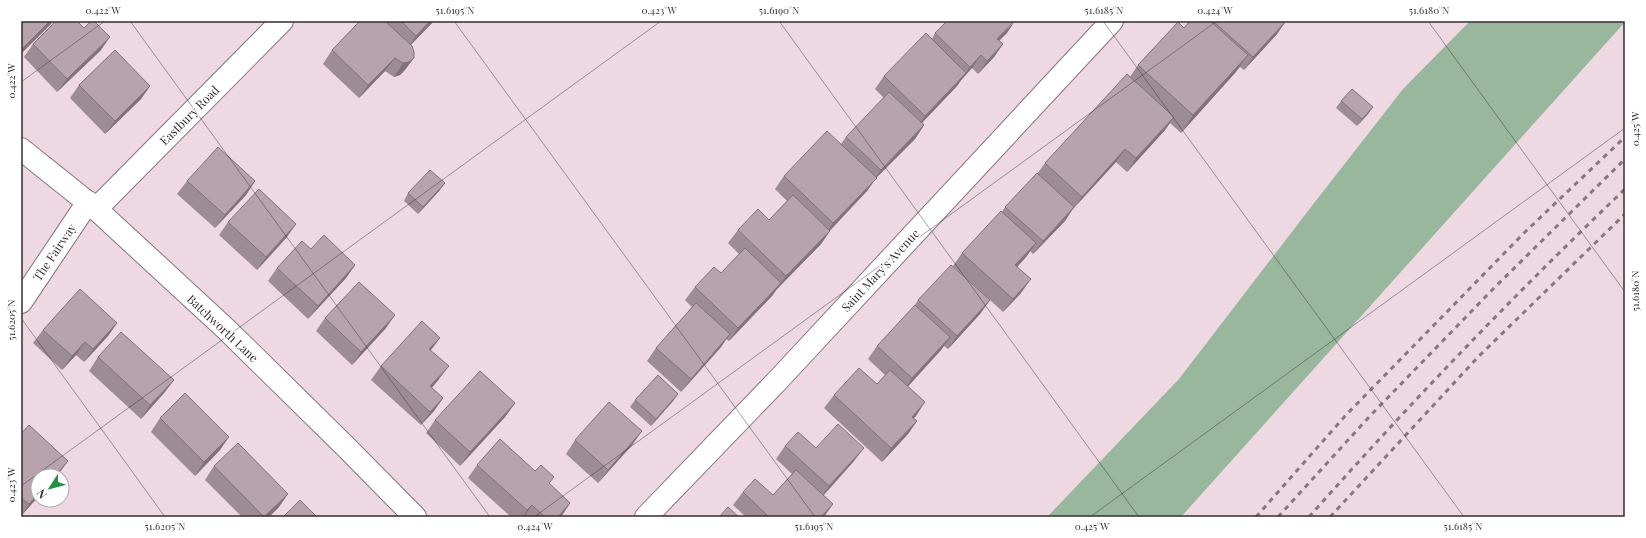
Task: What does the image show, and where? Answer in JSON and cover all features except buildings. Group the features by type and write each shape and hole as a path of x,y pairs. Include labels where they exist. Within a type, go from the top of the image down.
{"street":[{"name":"Eastbury Road","path":"92,205 282,21"},
{"name":"Saint Mary's Avenue","path":"646,517 790,368 1112,21"},
{"name":"Batchworth Lane","path":"21,149 92,205 231,334 348,448 415,517"},
{"name":"The Fairway","path":"21,302 92,205"}],"green space":[{"path":"1470,21 1625,22 1181,517 1052,517 1049,515 1179,379 1403,89"}],"railway":[{"path":"1256,517 1346,415 1525,232 1625,137"},
{"path":"1278,517 1369,417 1494,288 1625,159"},
{"path":"1309,517 1386,432 1464,350 1543,269 1625,189"},
{"path":"1330,517 1479,356 1625,214"}]}
